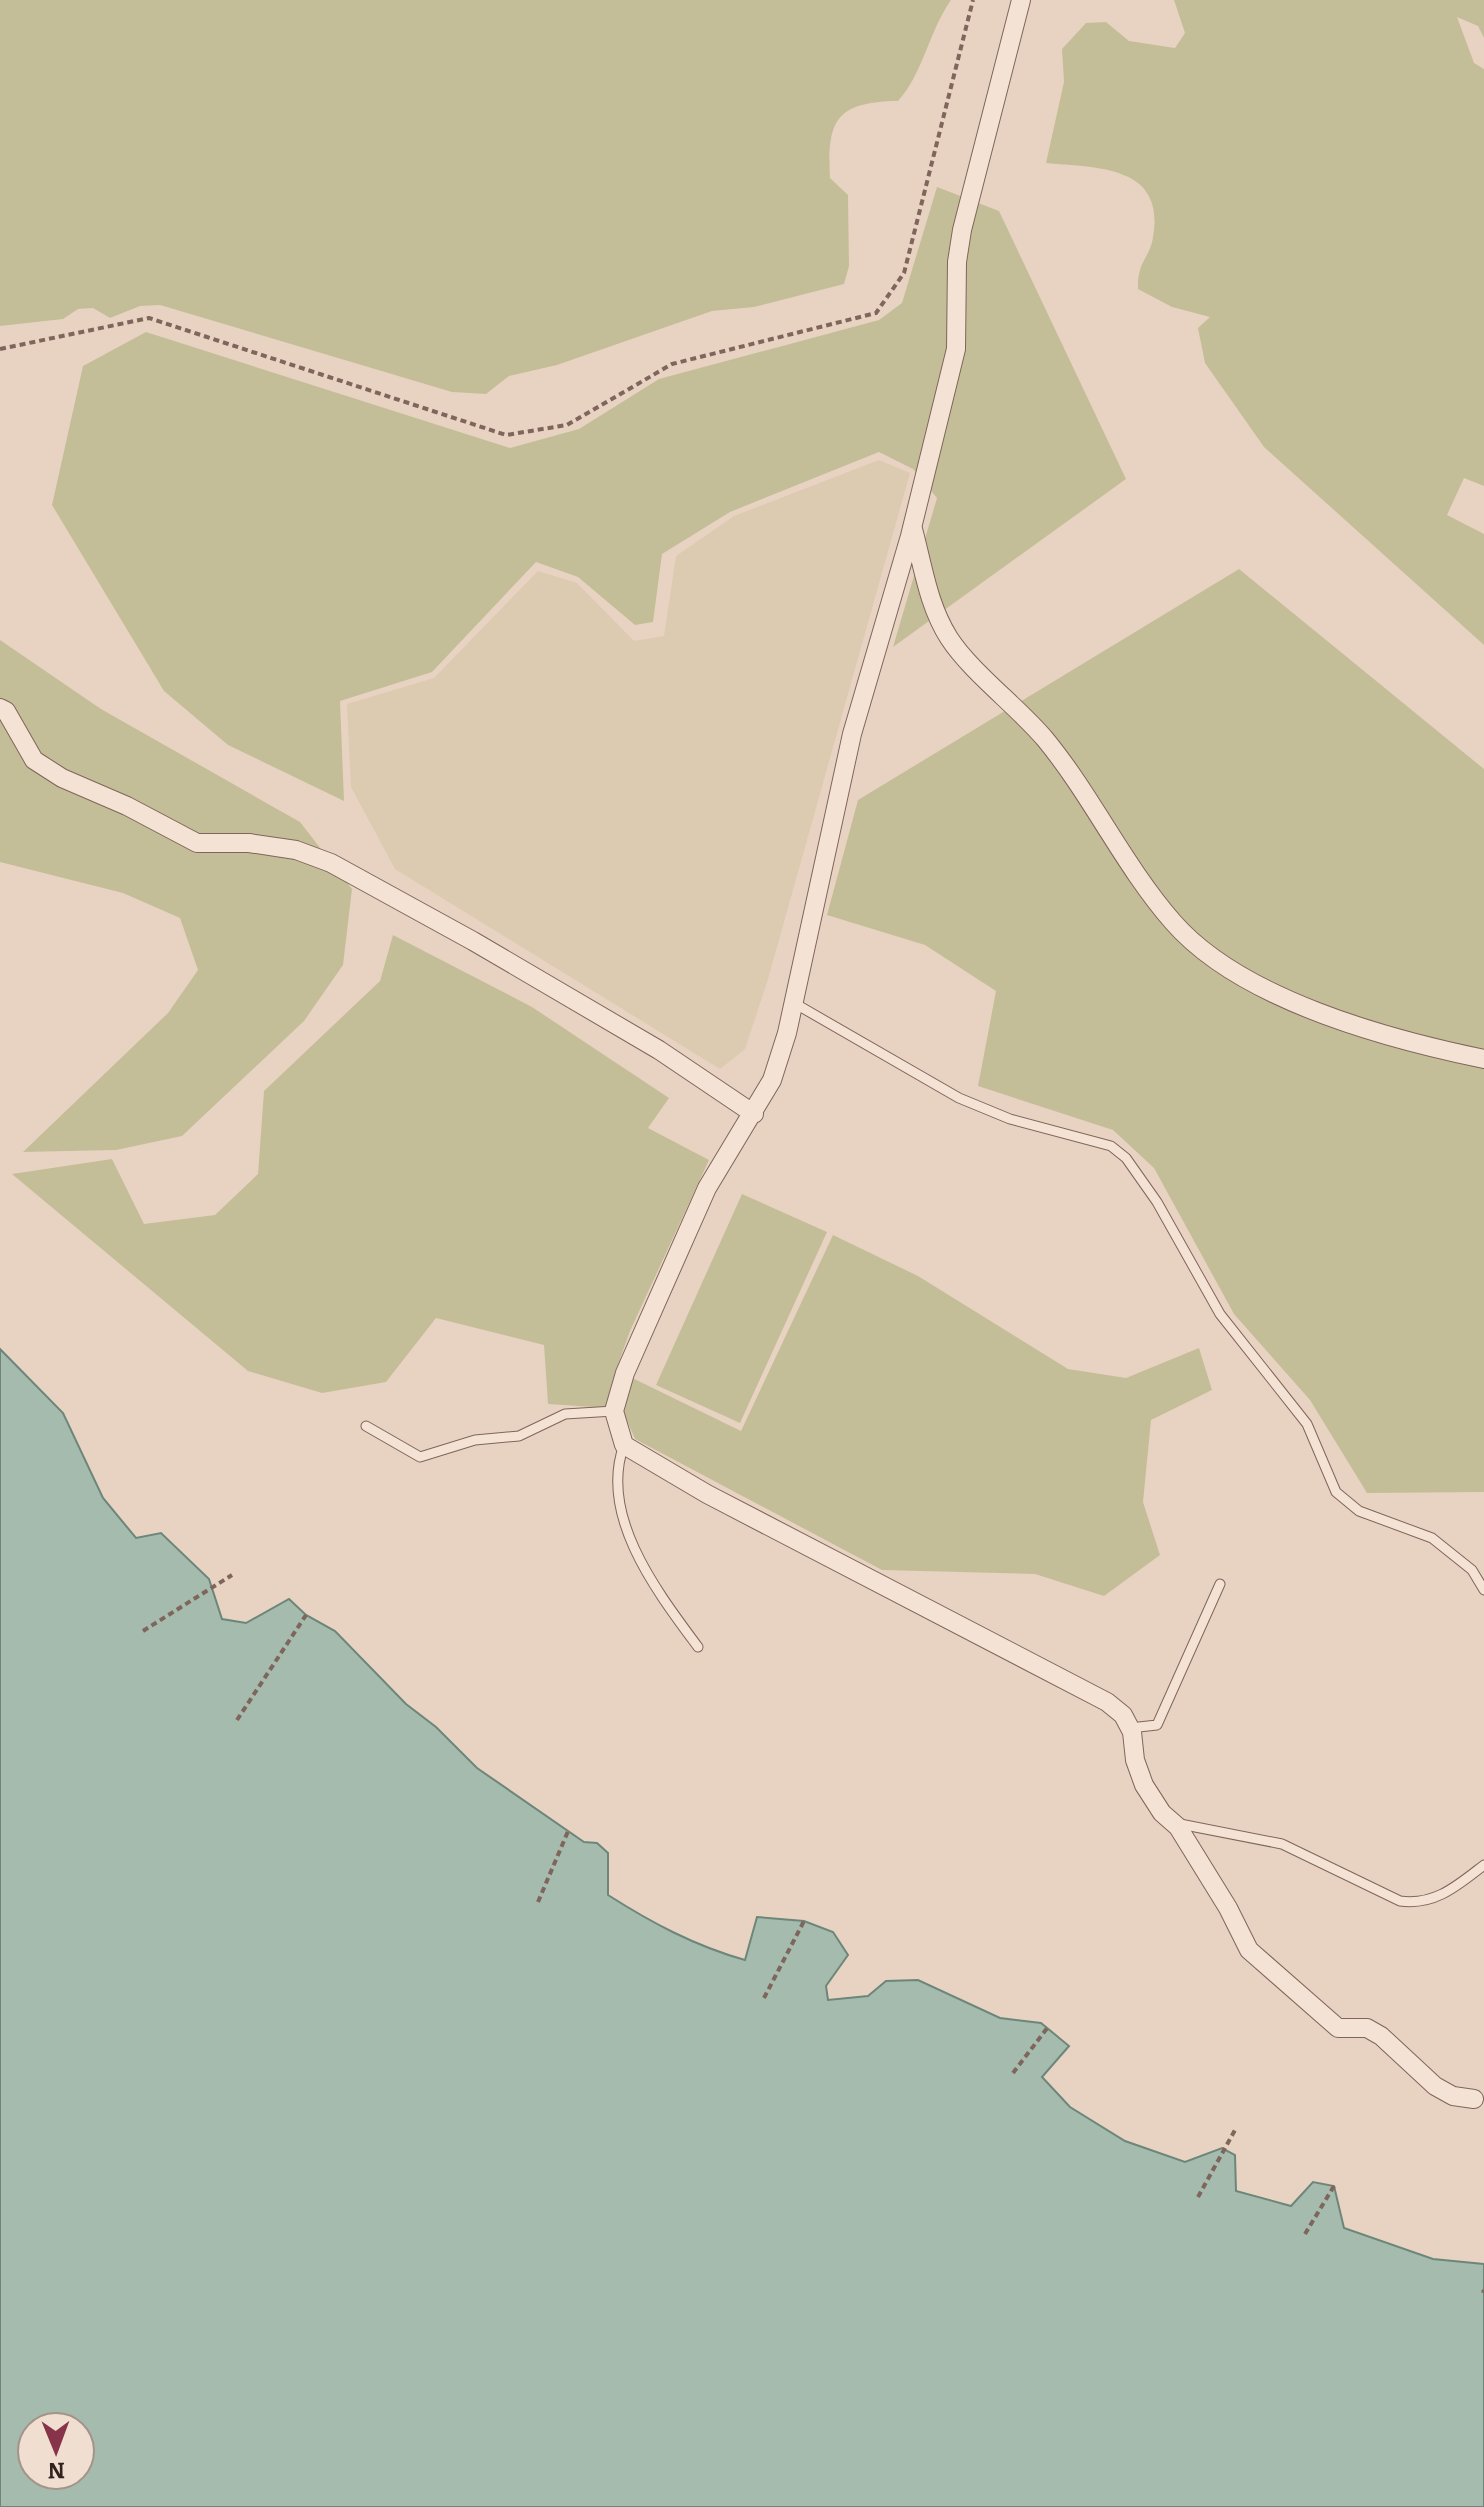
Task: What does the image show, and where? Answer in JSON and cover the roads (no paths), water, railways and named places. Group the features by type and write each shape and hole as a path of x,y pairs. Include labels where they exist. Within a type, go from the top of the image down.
{"street":[{"path":"1021,0 962,230 957,262 956,349 912,527 852,734 793,1002 772,1080 707,1188 671,1263 625,1373 614,1411 624,1445 707,1494 1107,1702 1123,1715 1130,1728 1144,1785 1228,1908 1249,1950 1338,2028 1367,2028 1381,2036 1435,2086 1453,2096 1474,2099"},
{"path":"912,527 926,585 950,640 1046,740 1173,922 1203,950 1242,977 1286,999 1433,1049 1484,1059"},
{"path":"0,708 6,711 34,760 62,778 127,806 197,843 249,843 296,850 331,863 473,941 659,1050 754,1114"}],"lane":[{"path":"793,1002 959,1098 1010,1119 1111,1146 1126,1158 1157,1202 1220,1314 1307,1424 1336,1492 1359,1511 1432,1538 1472,1570 1484,1590"},
{"path":"366,1426 420,1457 438,1454 475,1440 519,1436 565,1414 614,1411"},
{"path":"624,1445 617,1488 623,1520 651,1577 698,1647"},
{"path":"1130,1728 1157,1725 1220,1584"},
{"path":"1172,1822 1282,1844 1400,1901 1416,1904 1444,1895 1484,1865"}]}
